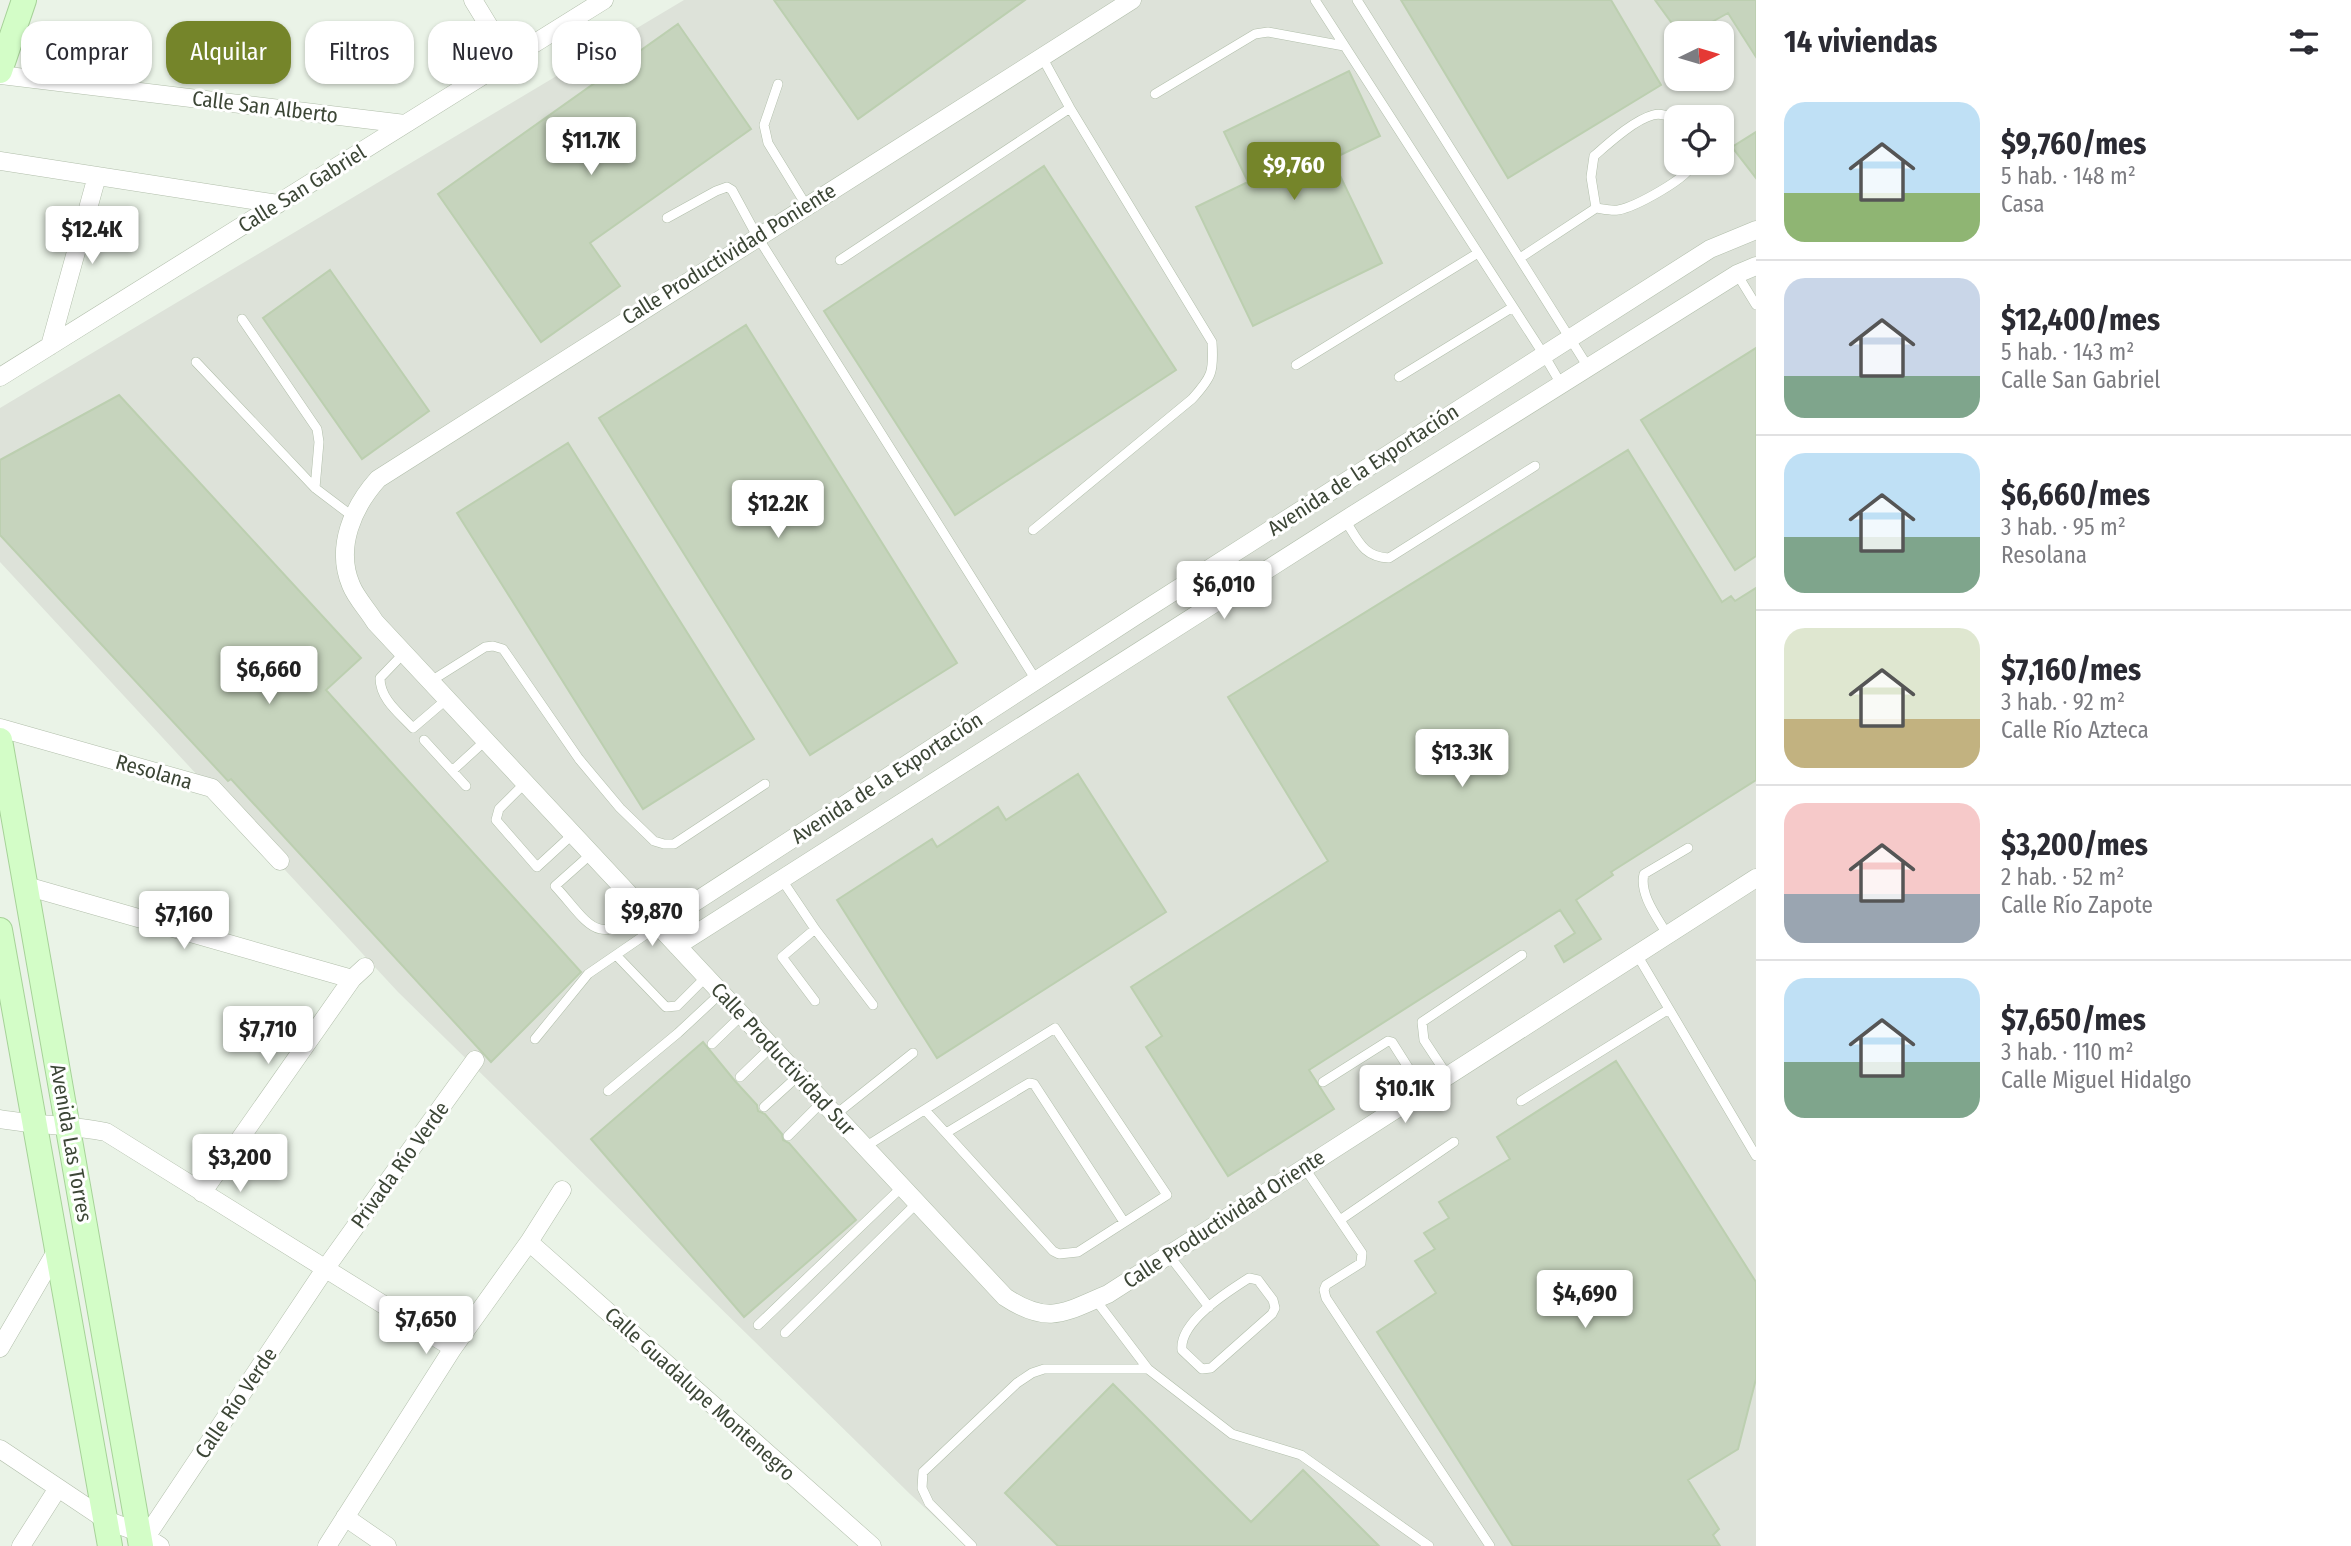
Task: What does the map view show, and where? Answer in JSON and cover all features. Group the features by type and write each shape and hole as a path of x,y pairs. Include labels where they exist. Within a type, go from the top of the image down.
{"street":[{"path":"0,73 24,0"},
{"path":"470,0 484,21"},
{"name":"Calle San Gabriel","path":"538,41 604,0"},
{"name":"Calle Productividad Poniente","path":"350,522 362,497 378,479 1042,57 1120,3"},
{"name":"Calle San Alberto","path":"0,73 405,124"},
{"name":"Calle San Gabriel","path":"0,377 469,84"},
{"path":"0,161 278,204"},
{"path":"50,346 97,176"},
{"name":"Avenida de la Exportación","path":"659,926 1140,613 1710,249 1756,230"},
{"name":"Avenida de la Exportación","path":"677,946 1345,520 1737,274 1756,266"},
{"name":"Calle Productividad Sur","path":"350,522 345,556 351,585 375,622 1005,1297 1021,1308 1038,1312"},
{"path":"1140,613 1159,640"},
{"name":"Resolana","path":"0,728 212,788 280,861"},
{"name":"Avenida Las Torres","path":"0,740 68,1125 146,1540"},
{"name":"Calle Productividad Oriente","path":"1038,1312 1070,1312 1108,1294 1756,878"},
{"path":"26,886 359,973 202,1193"},
{"name":"Avenida Las Torres","path":"0,930 110,1546"},
{"name":"Privada Río Verde","path":"325,1269 475,1060"},
{"path":"0,1119 36,1125 68,1125 106,1132 453,1348"},
{"path":"327,1546 453,1348 529,1242 562,1189"},
{"name":"Calle Guadalupe Montenegro","path":"529,1242 872,1546"},
{"path":"0,1348 57,1250"},
{"name":"Calle Río Verde","path":"146,1540 325,1269"},
{"path":"0,1449 106,1520 146,1540"},
{"path":"21,1546 58,1488"},
{"path":"345,1517 387,1546"}],"lane":[{"path":"1315,0 1561,384"},
{"path":"1357,0 1588,367"},
{"path":"1156,94 1255,34 1268,32 1344,46"},
{"path":"1033,530 1192,399 1206,383 1214,366 1212,342 1042,57"},
{"path":"778,85 764,132 806,205"},
{"path":"840,260 1070,108"},
{"path":"1596,208 1591,177 1594,156 1623,132 1653,115 1664,115"},
{"path":"1520,258 1596,208 1616,210 1633,206 1685,175"},
{"path":"667,218 716,191 727,187 732,190 757,236 1036,680"},
{"path":"1296,365 1478,253"},
{"path":"1737,274 1756,304"},
{"path":"1399,377 1513,307"},
{"path":"242,319 317,429 319,442 315,488"},
{"path":"195,362 350,522"},
{"path":"1345,520 1365,551 1376,557 1389,558 1535,466"},
{"path":"431,681 485,647 503,649 579,759 620,808 654,841 674,844 765,784"},
{"path":"404,653 380,678 380,688 387,700 413,727 447,699"},
{"path":"424,740 466,786"},
{"path":"452,771 485,740"},
{"path":"525,783 499,809 496,820 537,867 573,834"},
{"path":"1667,934 1649,902 1642,881 1644,874 1688,848"},
{"path":"591,854 555,886 590,925 601,930 624,926 643,909"},
{"path":"782,880 815,929 873,1005"},
{"path":"535,1039 588,974 659,926"},
{"path":"815,929 782,957 815,1001"},
{"path":"1636,953 1756,1156"},
{"path":"1447,1075 1424,1040 1422,1023 1522,955"},
{"path":"616,956 666,1007 677,1006 706,977"},
{"path":"608,1091 721,993"},
{"path":"1521,1101 1669,1009"},
{"path":"712,1044 742,1016"},
{"path":"865,1147 1055,1028 1167,1195 1078,1252 1059,1255 925,1110"},
{"path":"1323,1082 1388,1041 1392,1042 1423,1091"},
{"path":"740,1077 771,1047"},
{"path":"835,1115 913,1053"},
{"path":"764,1107 799,1076"},
{"path":"946,1133 1029,1083 1034,1084 1124,1222"},
{"path":"788,1136 822,1102"},
{"path":"1340,1220 1454,1142"},
{"path":"1304,1167 1362,1253 1361,1264 1326,1285 1326,1298 1490,1546"},
{"path":"758,1325 903,1186"},
{"path":"785,1333 918,1202"},
{"path":"1168,1254 1209,1307"},
{"path":"1249,1278 1258,1280 1273,1300 1275,1308 1272,1314 1211,1368 1202,1370 1182,1350 1181,1341 1184,1333 1209,1307 1249,1278"},
{"path":"1095,1299 1148,1369 1232,1434 1301,1455 1429,1546"},
{"path":"972,1546 929,1503 922,1488 923,1472 1017,1383 1032,1373 1045,1369 1148,1369"}],"shaded area":[{"path":"684,0 1756,0 1756,1546 966,1546 398,992 0,562 0,408 552,79 552,84 641,84 641,26"}],"building":[{"path":"774,0 1025,0 858,119"},
{"path":"1401,0 1611,0 1661,85 1508,178"},
{"path":"1655,0 1756,0 1756,57 1728,13 1714,21 1670,21"},
{"path":"678,24 751,129 590,243 620,286 541,342 438,194 593,84 641,84 641,50"},
{"path":"1349,71 1380,136 1332,159 1382,263 1253,326 1196,207 1248,182 1224,132"},
{"path":"1756,132 1756,178 1734,150 1734,146"},
{"path":"1044,166 1176,370 955,515 824,311"},
{"path":"330,270 429,411 362,459 263,318"},
{"path":"746,325 957,663 810,755 599,418"},
{"path":"1756,348 1756,556 1735,570 1641,420"},
{"path":"119,395 361,658 326,690 581,972 491,1062 231,779 228,781 0,535 0,460"},
{"path":"568,443 754,739 643,809 457,513"},
{"path":"1628,450 1722,602 1731,596 1735,601 1756,588 1756,780 1611,872 1613,875 1576,900 1601,939 1564,962 1555,946 1575,933 1560,910 1309,1070 1334,1109 1228,1176 1146,1047 1162,1036 1131,987 1328,861 1228,697"},
{"path":"1078,774 1166,912 937,1058 837,900 932,839 937,847 998,807 1006,820"},
{"path":"703,1042 757,1105 758,1111 765,1114 782,1134 783,1140 789,1143 856,1220 744,1317 591,1139"},
{"path":"1616,1061 1756,1282 1756,1379 1738,1449 1688,1480 1719,1529 1713,1535 1720,1546 1513,1546 1377,1332 1436,1293 1415,1261 1435,1249 1424,1233 1449,1218 1439,1202 1510,1159 1497,1137"},
{"path":"1113,1384 1251,1522 1303,1470 1379,1546 1058,1546 1005,1493"}]}
